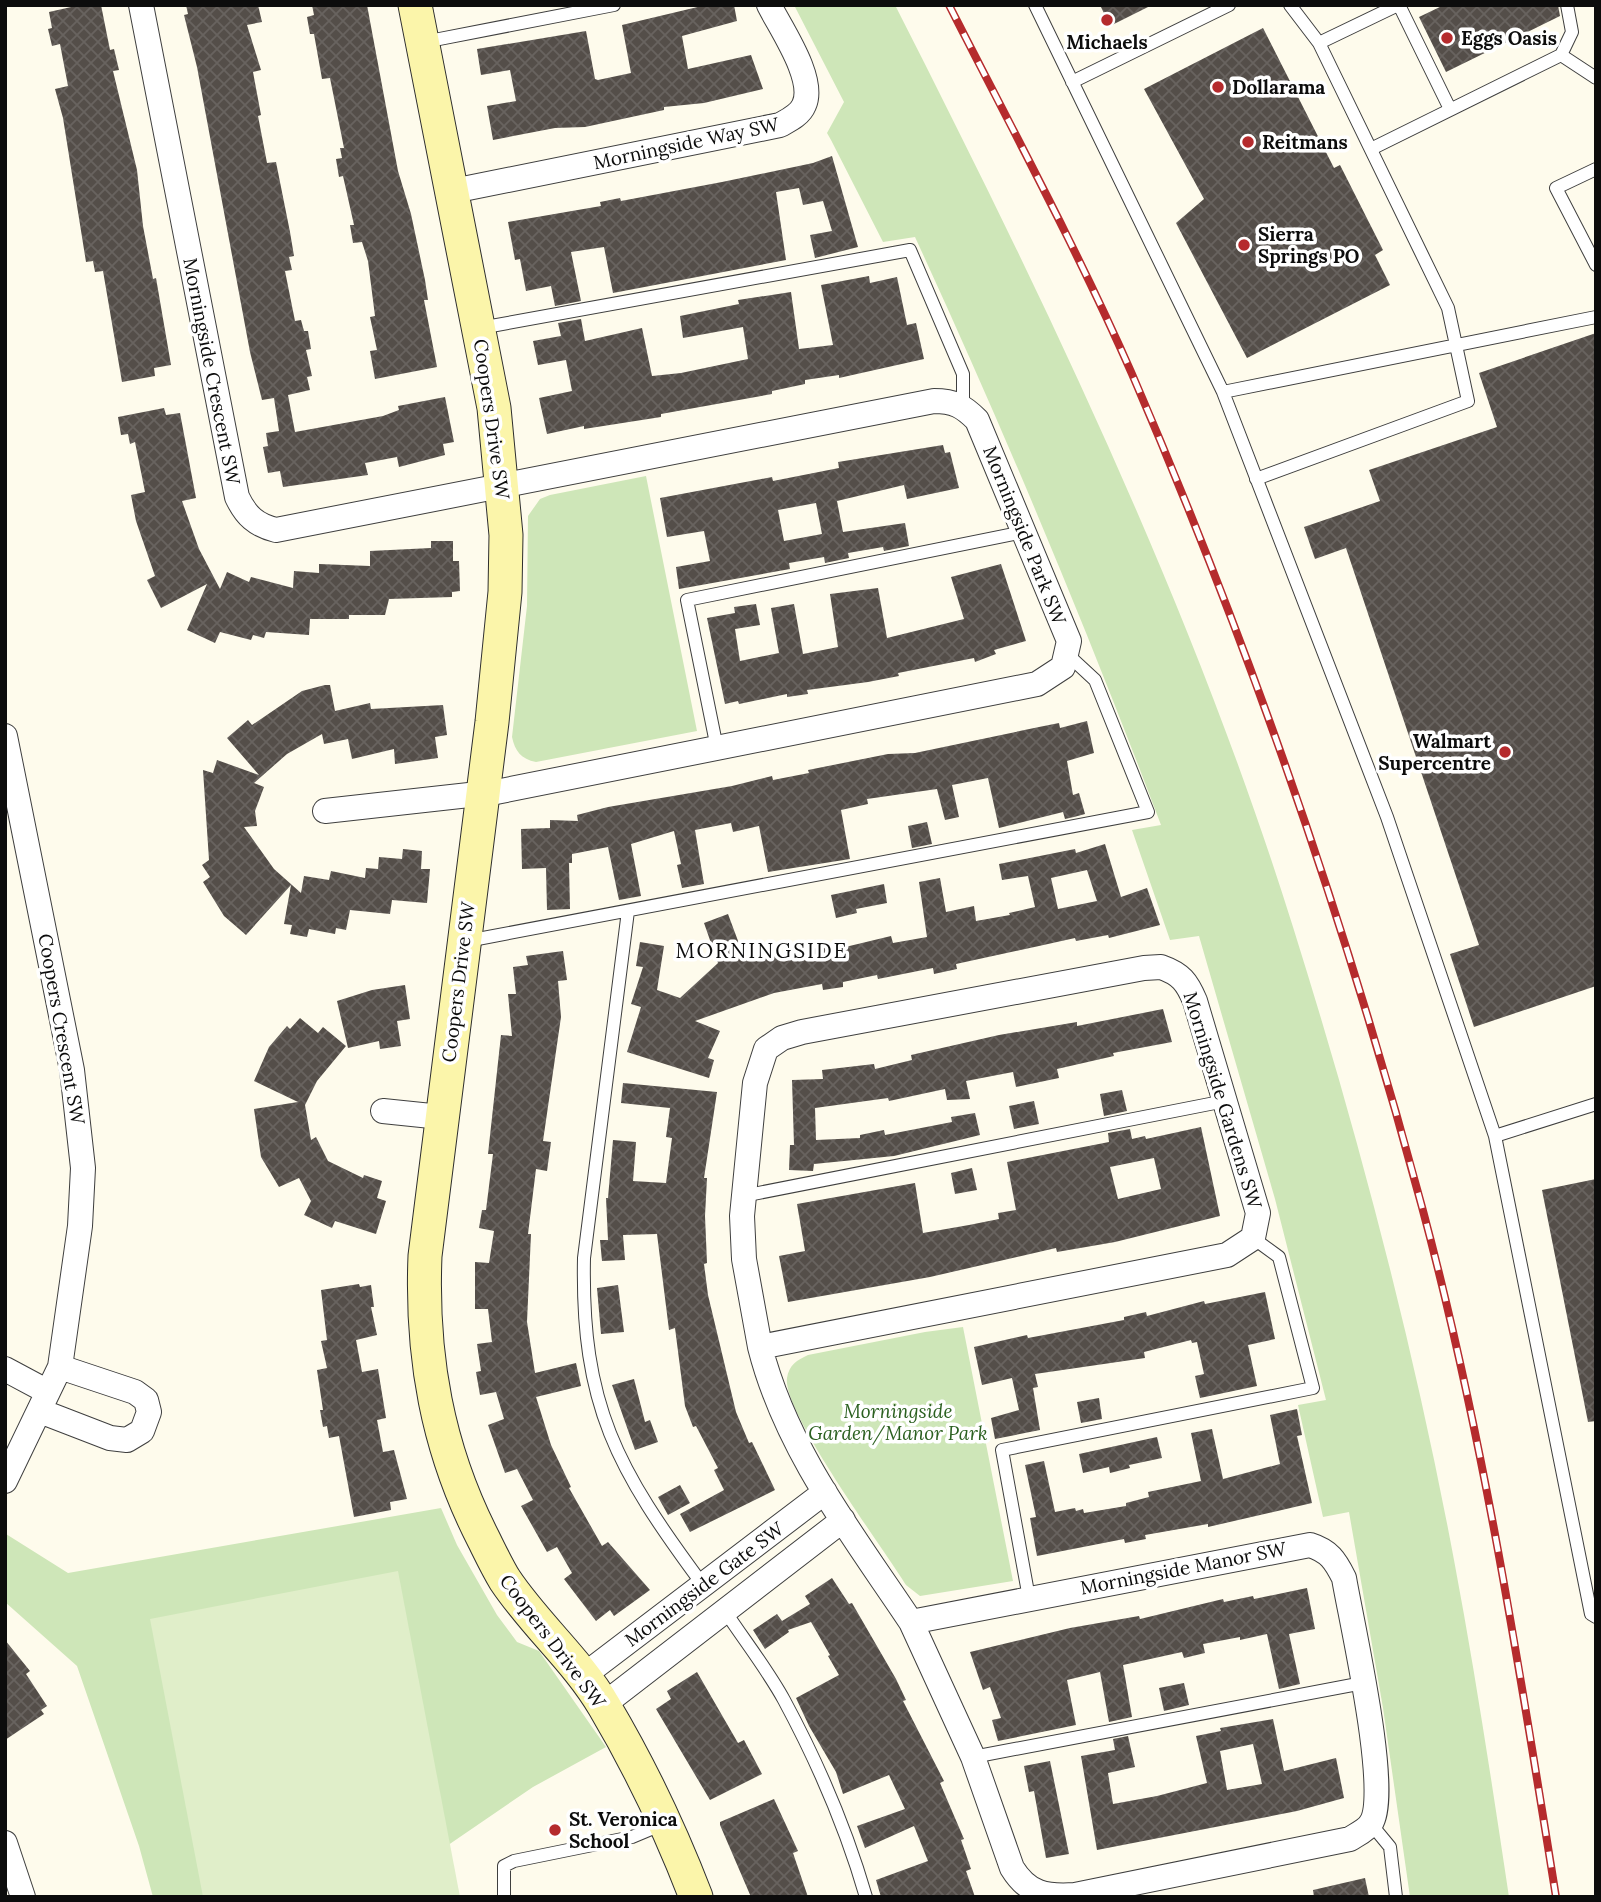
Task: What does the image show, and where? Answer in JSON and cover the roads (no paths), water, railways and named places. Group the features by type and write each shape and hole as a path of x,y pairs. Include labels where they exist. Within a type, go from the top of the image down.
{"street":[{"name":"Morningside Crescent SW","path":"141,5 237,497 245,513 254,522 276,530 503,485"},
{"name":"Coopers Drive SW","path":"415,5 480,328 503,485 505,592 441,1117 423,1292 432,1396 446,1450 470,1512 504,1579 603,1704 664,1824 696,1897"},
{"name":"Morningside Way SW","path":"453,191 780,125 794,117 804,107 808,93 806,78 769,5"},
{"path":"503,485 934,401 950,401 963,406"},
{"name":"Morningside Park SW","path":"963,406 977,420 1069,640 1068,655"},
{"path":"325,811 481,794 1037,684 1063,667 1068,655"},
{"name":"Coopers Crescent SW","path":"5,736 79,1113 83,1168 80,1226 60,1367 5,1480"},
{"name":"Morningside Gardens SW","path":"760,1347 1227,1255 1253,1238 1258,1213 1188,984 1178,973 1161,967 1144,968 802,1032 782,1038 766,1049 758,1067 743,1196 744,1259 760,1347 771,1389 785,1422 825,1492"},
{"path":"383,1111 441,1117"},
{"path":"5,1369 44,1401 110,1438 127,1440 142,1431 149,1412 146,1400 135,1392 60,1367"},
{"path":"825,1492 911,1622 973,1757 1012,1868 1021,1883 1037,1894 1075,1895 1337,1842 1350,1839 1371,1824"},
{"name":"Morningside Gate SW","path":"583,1676 825,1492"},
{"name":"Morningside Gate SW","path":"603,1704 843,1520"},
{"name":"Morningside Manor SW","path":"911,1622 1310,1545 1325,1549 1344,1578 1363,1684 1378,1798 1371,1824"},
{"path":"5,1843 15,1885"}],"lane":[{"path":"423,42 614,5"},
{"path":"1035,5 1223,393 1387,817 1495,1136 1591,1614 1596,1618"},
{"path":"1072,82 1229,5"},
{"path":"1256,479 1468,401 1448,308 1320,43 1290,5"},
{"path":"1320,43 1398,5 1450,110"},
{"path":"1371,149 1561,55 1572,32 1567,5"},
{"path":"1561,55 1596,78"},
{"path":"1596,169 1556,188 1596,265"},
{"path":"480,328 909,250 963,374 963,406"},
{"path":"1223,393 1455,343 1596,317"},
{"path":"717,748 687,600 1024,532"},
{"path":"463,942 1147,812 1095,680 1068,655"},
{"path":"628,911 584,1258 583,1313 587,1356 598,1405 616,1454 654,1519 703,1585"},
{"path":"743,1196 1225,1101"},
{"path":"1495,1136 1596,1104"},
{"path":"1029,1598 1002,1450 1313,1388 1279,1257 1253,1238"},
{"path":"725,1611 783,1698 822,1776 852,1847 866,1897"},
{"path":"973,1757 1363,1684"},
{"path":"504,1897 502,1878 505,1866 514,1861 632,1837 664,1824"},
{"path":"1371,1824 1390,1847 1396,1897"}],"railway":[{"path":"949,5 1066,234 1132,374 1216,579 1328,890 1393,1101 1444,1292 1498,1550 1556,1897"}],"place":[{"name":"Michaels","path":"1107,20"},
{"name":"Eggs Oasis","path":"1447,38"},
{"name":"Dollarama","path":"1218,87"},
{"name":"Reitmans","path":"1248,142"},
{"name":"Sierra Springs PO","path":"1244,245"},
{"name":"Walmart Supercentre","path":"1505,752"},
{"name":"St. Veronica School","path":"555,1830"}],"district":[{"name":"MORNINGSIDE","path":"762,950"}],"park label":[{"name":"Morningside Garden/Manor Park","path":"898,1422"}]}
